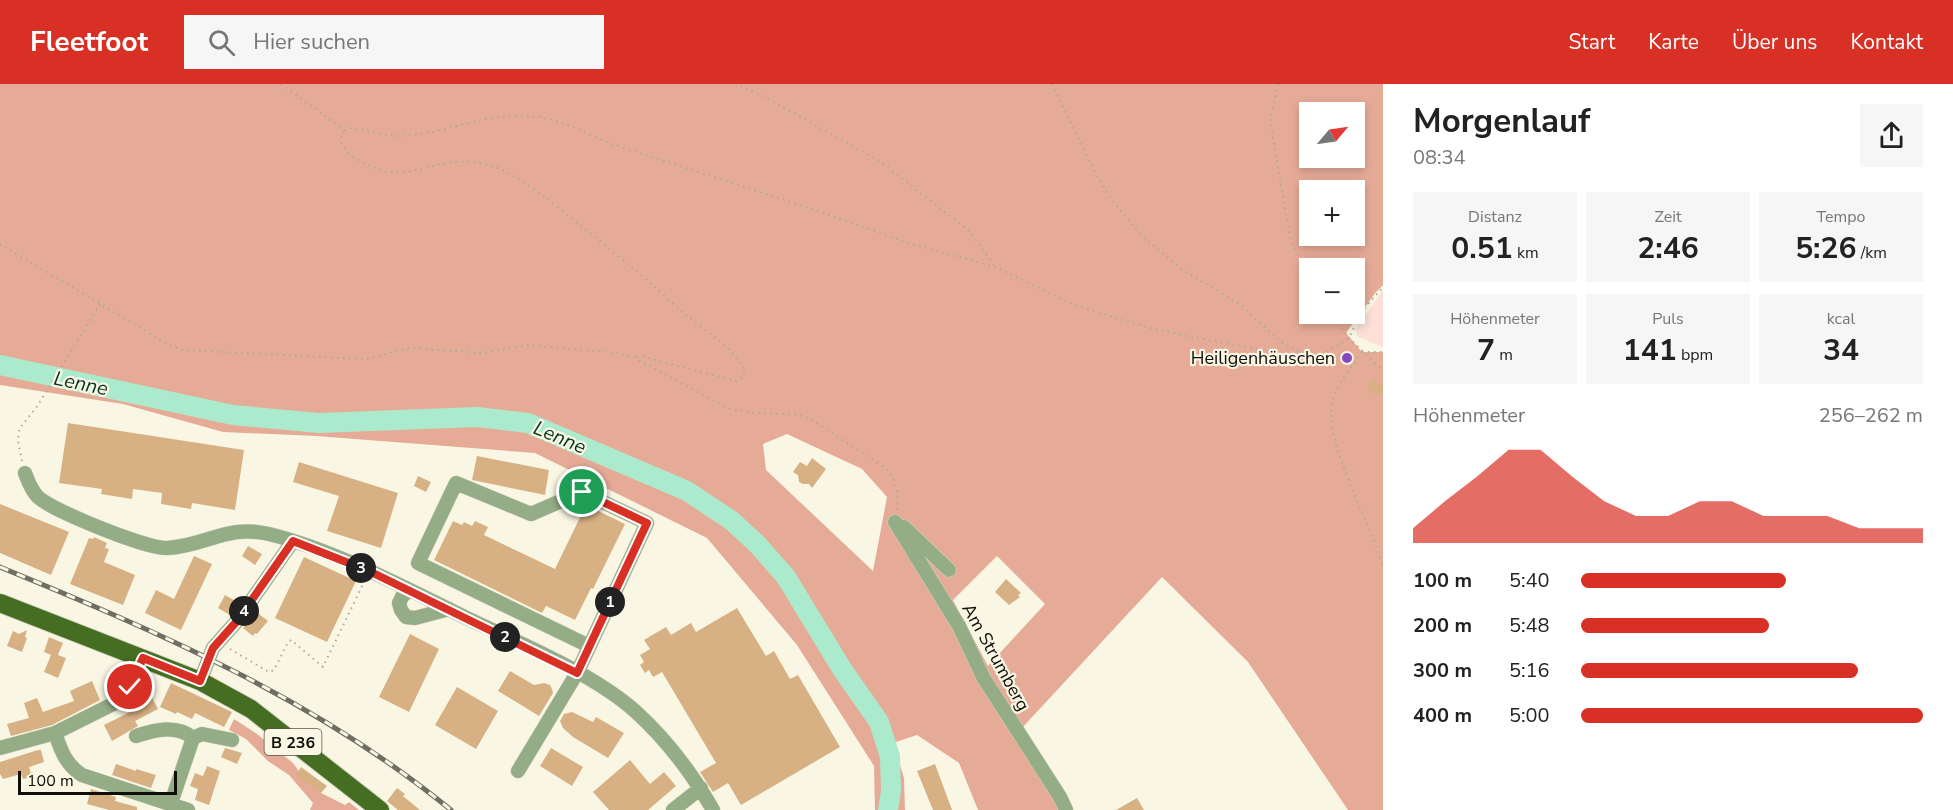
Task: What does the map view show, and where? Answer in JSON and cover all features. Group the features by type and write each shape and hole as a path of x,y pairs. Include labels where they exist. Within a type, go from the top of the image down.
{"main road":[{"name":"B 236","path":"0,603 200,681 251,708 380,810"}],"street":[{"path":"25,473 34,492 45,502 90,523 148,545 166,548 188,545 240,531 268,534 293,541 369,571 448,609 607,690 658,732 679,756 713,810"},
{"path":"518,771 577,673 647,523 582,492 531,514 456,483 418,563 589,646"},
{"path":"895,522 903,526 950,570"},
{"name":"Am Strumberg","path":"895,522 959,626 983,677 1066,810"},
{"path":"200,681 213,648 220,642 293,541"},
{"path":"410,591 403,595 399,603 406,617 415,618 448,609"},
{"path":"0,748 54,732 113,704 122,698 130,687 143,658"},
{"path":"136,736 154,730 167,729 187,734 193,738"},
{"path":"54,732 64,758 82,775 188,810"},
{"path":"172,806 193,738 202,734 232,741"},
{"path":"673,810 701,788"}],"path":[{"path":"281,84 345,130"},
{"path":"735,84 765,97 881,162 969,231 995,267"},
{"path":"1052,84 1109,196 1141,235 1180,268 1241,305 1281,342 1306,355"},
{"path":"1278,84 1270,120 1291,243 1299,258"},
{"path":"633,357 640,356 736,381 743,377 745,370 741,362 722,344 539,191 501,169 472,162 433,164 409,172 385,172 348,154 342,141 345,130 355,128 392,136 403,136 433,132 484,119 540,117 561,122 612,144 818,211 905,242 995,267 1074,305 1150,328 1226,344 1314,357 1324,354 1349,338 1362,311 1383,287"},
{"path":"0,244 169,345 182,350 365,359 410,348 483,353 526,345 620,353 633,357 730,409 803,416 879,462 890,473 898,490 895,522"},
{"path":"25,473 19,429 36,408 100,304"},
{"path":"1338,324 1362,352 1383,371"},
{"path":"1362,352 1383,352"},
{"path":"1362,352 1336,391 1332,404 1332,421 1338,452 1383,567"},
{"path":"220,642 269,672 274,670 291,640 323,667 369,571"}],"shaded area":[{"path":"0,84 1383,84 1383,285 1365,307 1365,258 1299,258 1299,324 1353,324 1346,333 1362,352 1383,352 1383,810 1348,810 1248,662 1162,577 1021,729 922,573 988,693 1062,810 978,810 959,763 917,735 893,743 904,778 905,810 875,810 874,766 797,645 707,538 535,453 316,436 223,432 123,404 0,385","holes":["787,434 862,469 887,497 873,571 766,470 763,444","997,556 1045,604 988,666 953,600"]},
{"path":"1383,290 1383,347 1358,337 1355,330 1359,324 1365,324 1365,316"},
{"path":"234,719 293,763 321,793 345,805 349,802 359,810 310,810 313,803 289,775 268,761 246,739 229,730"}],"building":[{"path":"1374,379 1383,386 1383,390 1377,397 1367,388"},
{"path":"68,423 244,450 235,510 192,503 191,509 161,504 162,493 133,489 132,499 101,494 102,489 59,483"},
{"path":"477,456 549,470 545,495 472,480"},
{"path":"812,458 826,469 812,488 809,484 799,482 798,475 793,472 800,462 807,466"},
{"path":"299,462 398,493 381,548 327,531 339,496 293,482"},
{"path":"418,476 431,482 426,492 414,486"},
{"path":"0,504 69,532 51,575 0,553"},
{"path":"586,505 625,524 575,620 546,606 542,613 434,560 453,521 462,525 464,522 472,526 475,521 488,527 484,535 555,569"},
{"path":"94,537 107,543 105,548 109,549 104,562 135,575 123,605 70,584 89,538"},
{"path":"248,546 262,554 255,565 242,556"},
{"path":"194,556 212,564 181,630 145,613 156,590 174,599"},
{"path":"304,557 356,581 327,642 275,618"},
{"path":"1006,579 1021,593 1018,595 1020,597 1009,605 995,592"},
{"path":"225,595 239,603 230,615 218,608"},
{"path":"737,608 766,656 774,651 790,679 798,675 840,747 741,805 728,783 713,792 700,772 716,763 662,672 653,677 649,670 645,673 640,665 644,662 640,655 650,649 644,640 666,627 671,635 691,623 696,632"},
{"path":"255,611 268,621 253,636 243,628"},
{"path":"27,630 22,652 7,646 13,631 19,634"},
{"path":"410,634 439,649 409,712 379,697"},
{"path":"49,637 63,643 58,655 66,658 58,678 44,672 51,655 44,652"},
{"path":"510,671 534,685 544,683 550,685 553,693 539,716 498,691"},
{"path":"92,681 100,700 52,725 11,736 7,724 29,718 24,703 37,698 43,712 74,701 70,691"},
{"path":"171,683 232,712 224,727 195,713 192,719 160,707"},
{"path":"457,687 498,711 476,749 435,725"},
{"path":"150,694 158,709 135,721 138,726 112,741 104,725 140,707 137,702"},
{"path":"572,712 593,722 596,717 624,733 608,758 573,737 563,728 560,721 564,714"},
{"path":"225,748 242,753 237,764 221,757"},
{"path":"551,748 583,767 572,786 540,766"},
{"path":"41,750 44,762 29,767 32,777 23,779 21,774 3,779 0,774 0,762"},
{"path":"630,760 650,784 664,772 676,786 648,810 609,810 593,792"},
{"path":"116,764 156,775 151,788 112,775"},
{"path":"935,764 952,810 933,810 917,771"},
{"path":"207,766 220,771 209,805 195,800 198,789 190,786 195,773 203,776"},
{"path":"301,767 327,786 321,793 296,775"},
{"path":"397,788 420,810 398,810 387,801"},
{"path":"91,789 116,797 115,801 137,807 137,810 109,810 87,804"},
{"path":"1137,798 1144,810 1116,810"}],"waterway":[{"name":"Lenne","path":"0,365 233,415 319,423 477,417 528,423 687,491 732,521 758,545 786,577 842,669 879,722 890,757 891,791 888,810"}],"railway":[{"path":"0,567 178,644 291,702 346,734 399,770 451,810"}],"place":[{"name":"Heiligenhäuschen","path":"1347,358"}],"route":[{"path":"130,687 143,658 200,681 213,648 237,621 293,541 369,571 577,673 647,523 582,492"}]}
